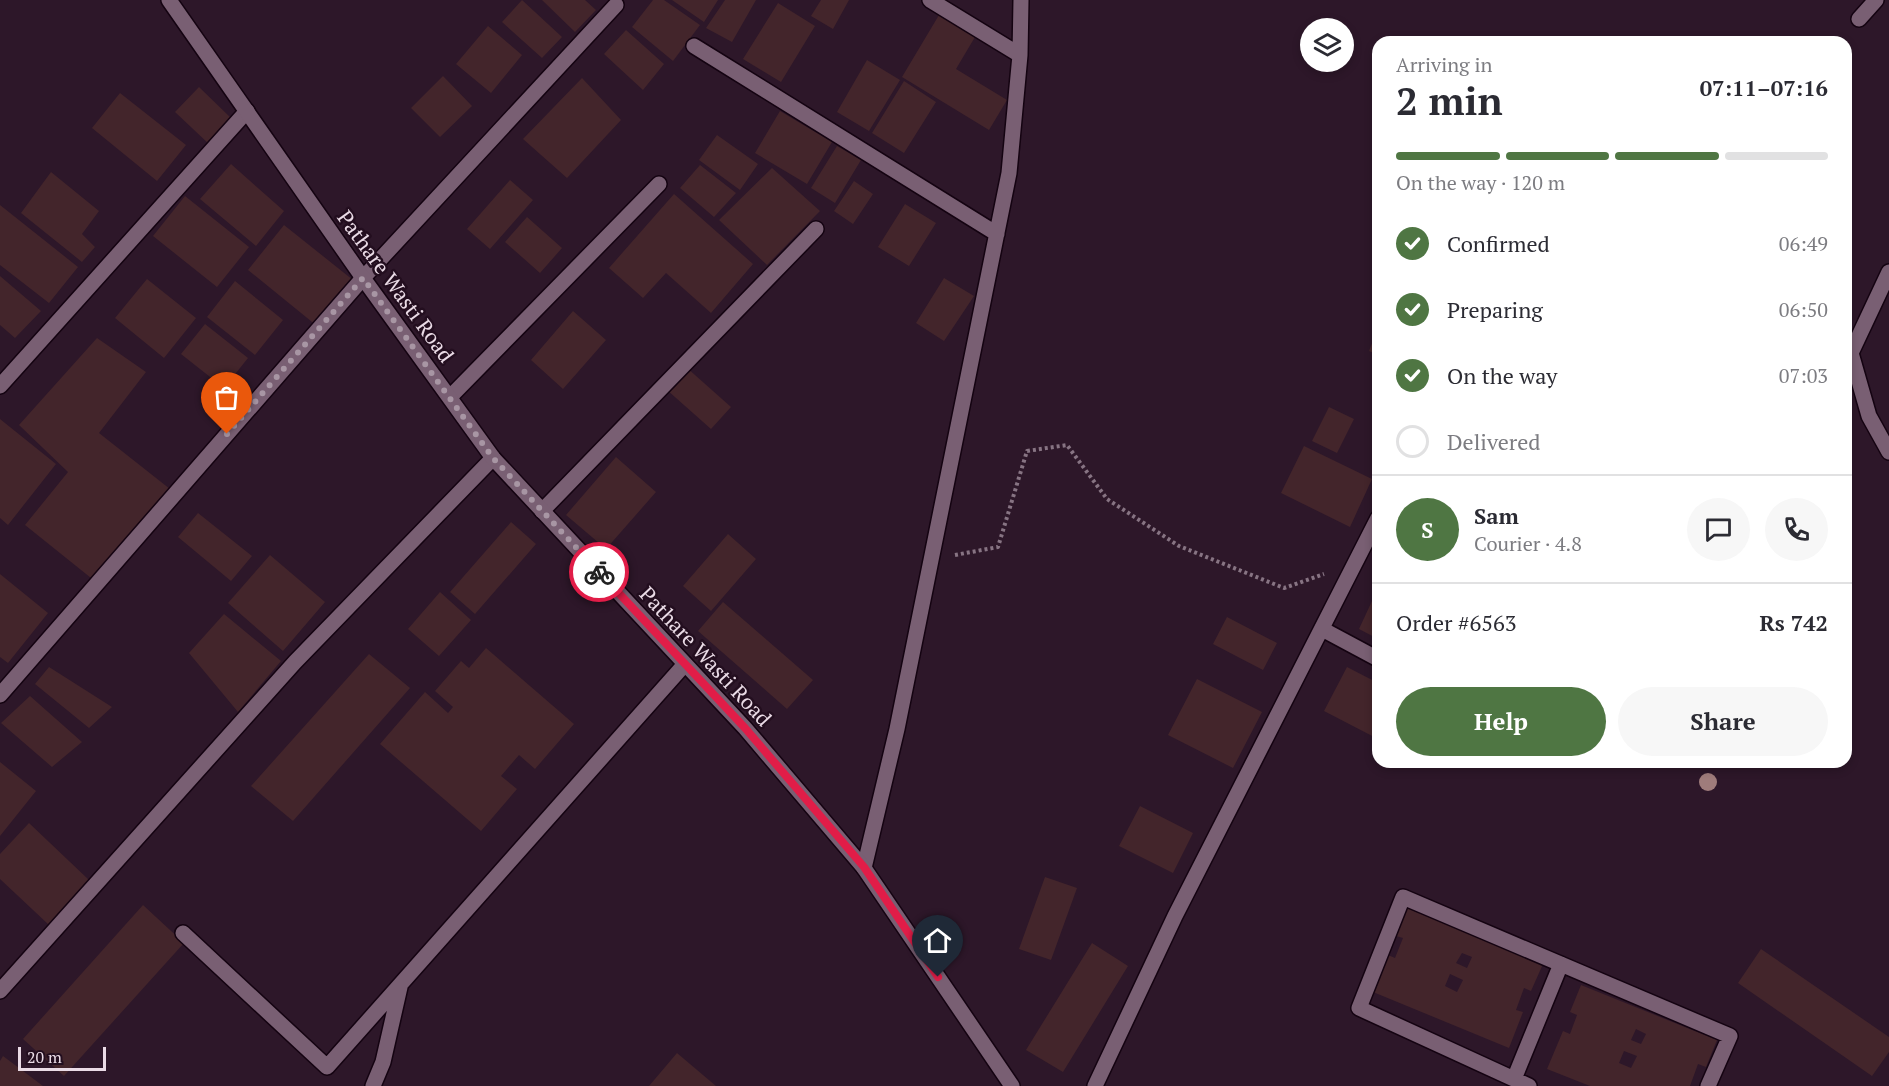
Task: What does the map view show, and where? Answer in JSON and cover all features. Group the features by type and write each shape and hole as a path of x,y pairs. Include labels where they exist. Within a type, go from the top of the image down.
{"street":[{"name":"Pathare Wasti Road","path":"169,0 363,278 493,458 745,728 864,867 1012,1086"},
{"path":"930,0 1020,56"},
{"path":"864,867 897,729 1009,173 1020,56 1021,0"},
{"path":"1859,19 1875,0"},
{"path":"0,695 363,278 616,5"},
{"path":"694,46 997,234"},
{"path":"0,386 247,111"},
{"path":"450,397 659,184"},
{"path":"542,511 816,229"},
{"path":"1852,351 1889,272"},
{"path":"1852,356 1869,416 1889,452"},
{"path":"0,991 295,662 493,458"},
{"path":"1095,1086 1175,916 1372,530"},
{"path":"1322,629 1372,656"},
{"path":"183,933 327,1067 685,664"},
{"path":"1529,1086 1359,1008 1403,897 1730,1036 1708,1086"},
{"path":"1514,1079 1561,964"},
{"path":"373,1086 383,1062 400,984"}],"path":[{"path":"932,560 998,547 1027,451 1067,445 1107,499 1179,546 1284,588 1355,563"}],"building":[{"path":"522,0 562,37 542,58 502,22"},
{"path":"542,0 585,0 596,10 575,32"},
{"path":"653,0 664,0 700,25 673,61 632,27"},
{"path":"672,0 718,0 704,22"},
{"path":"725,0 756,0 732,42 706,28"},
{"path":"821,0 849,0 833,29 811,16"},
{"path":"778,3 815,26 781,82 743,59"},
{"path":"939,15 975,37 956,69 1007,100 989,130 902,77"},
{"path":"488,26 522,55 491,93 456,64"},
{"path":"626,30 664,64 643,90 604,54"},
{"path":"867,60 900,80 869,131 837,112"},
{"path":"443,76 472,106 440,137 411,108"},
{"path":"582,78 621,120 567,178 523,139"},
{"path":"904,81 936,102 904,153 872,133"},
{"path":"199,87 232,119 210,145 175,112"},
{"path":"120,93 186,145 157,181 92,128"},
{"path":"780,111 832,142 807,184 755,153"},
{"path":"717,135 758,164 740,190 699,160"},
{"path":"837,146 861,160 835,203 811,188"},
{"path":"231,164 284,211 256,246 200,199"},
{"path":"700,165 736,193 714,217 680,188"},
{"path":"772,168 820,211 767,265 719,220"},
{"path":"51,172 99,211 82,234 95,247 82,262 21,213"},
{"path":"510,180 533,200 490,249 467,229"},
{"path":"854,181 873,194 853,224 834,211"},
{"path":"674,194 753,264 711,313 666,273 643,298 609,268"},
{"path":"185,196 249,247 217,287 153,236"},
{"path":"905,204 936,223 909,266 878,247"},
{"path":"0,205 78,267 49,303 0,265"},
{"path":"527,217 562,248 540,273 505,242"},
{"path":"284,225 353,280 317,326 248,270"},
{"path":"0,276 41,311 15,338 0,325"},
{"path":"944,278 974,296 944,341 916,323"},
{"path":"147,279 196,318 164,358 115,318"},
{"path":"235,281 283,320 255,355 207,317"},
{"path":"573,311 606,340 563,389 531,360"},
{"path":"205,324 248,358 224,388 181,354"},
{"path":"97,338 146,372 99,433 170,489 96,582 25,525 68,472 19,425"},
{"path":"686,367 731,407 711,429 667,390"},
{"path":"1329,407 1354,419 1337,453 1312,441"},
{"path":"0,419 56,464 8,525 0,518"},
{"path":"1304,446 1372,479 1350,527 1281,493"},
{"path":"616,457 656,492 606,549 566,515"},
{"path":"198,513 252,556 231,581 178,537"},
{"path":"511,522 536,544 475,614 450,592"},
{"path":"728,534 756,559 711,611 683,586"},
{"path":"270,555 325,602 283,651 228,603"},
{"path":"0,574 48,613 8,663 0,657"},
{"path":"440,592 471,620 439,656 408,629"},
{"path":"1372,601 1372,636 1359,629"},
{"path":"723,602 813,680 787,709 698,631"},
{"path":"224,614 281,661 238,712 189,653"},
{"path":"1227,617 1277,643 1263,670 1213,644"},
{"path":"486,648 574,724 535,769 519,755 501,776 517,789 481,831 380,744 425,692 448,713 453,707 435,691 461,661 469,668"},
{"path":"369,654 410,688 293,821 251,786"},
{"path":"49,667 112,707 89,728 35,684"},
{"path":"1347,667 1372,680 1372,736 1324,711"},
{"path":"1197,679 1262,712 1233,768 1168,735"},
{"path":"30,696 82,742 52,767 1,723"},
{"path":"0,762 36,791 0,836"},
{"path":"1140,806 1193,833 1173,873 1119,846"},
{"path":"29,823 89,880 49,925 0,879 0,854"},
{"path":"1045,877 1077,888 1051,960 1019,949"},
{"path":"143,905 184,943 64,1076 23,1039"},
{"path":"1407,908 1543,964 1531,991 1524,988 1516,1010 1523,1012 1509,1048 1373,992 1388,955 1395,958 1403,938 1396,936","holes":["1462,953 1472,957 1467,968 1456,963","1450,974 1463,980 1457,992 1445,986"]},
{"path":"1092,943 1128,966 1063,1072 1026,1050"},
{"path":"1761,949 1889,1037 1889,1052 1872,1076 1738,983"},
{"path":"1581,985 1717,1040 1706,1067 1698,1064 1690,1086 1590,1086 1547,1069 1563,1031 1570,1034 1577,1015 1570,1012","holes":["1636,1029 1646,1034 1641,1044 1631,1040","1624,1051 1637,1056 1631,1068 1619,1063"]},
{"path":"677,1053 716,1086 649,1086"},
{"path":"3,1056 43,1086 0,1086 0,1061"}],"way so far":[{"path":"227,434 363,278 493,458 599,572"}],"route":[{"path":"599,572 745,728 864,867 938,977"}]}
